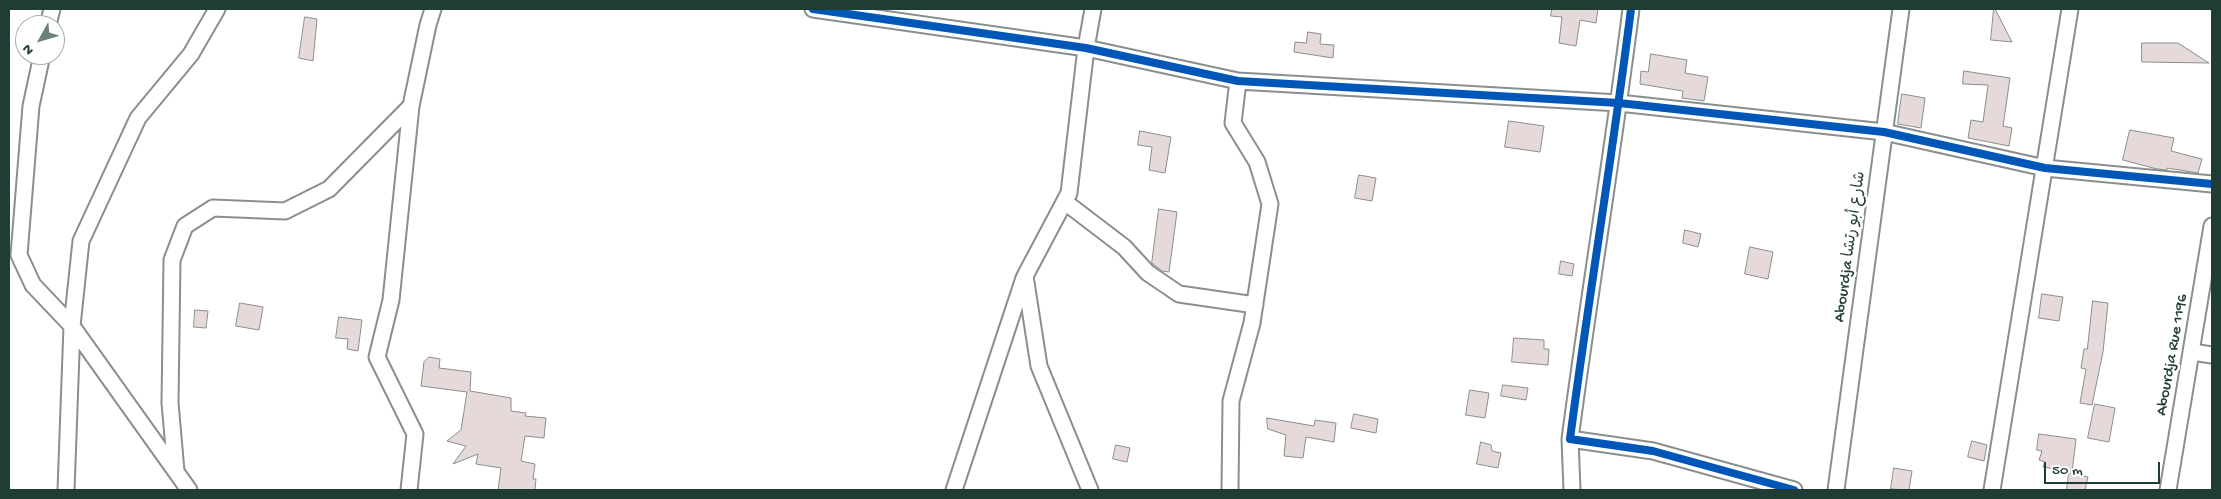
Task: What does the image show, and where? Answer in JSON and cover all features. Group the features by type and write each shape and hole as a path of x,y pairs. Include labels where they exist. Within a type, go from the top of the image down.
{"street":[{"path":"66,490 72,326 81,242 138,118 191,54 217,9"},
{"path":"409,490 415,434 377,357 391,300 411,106 433,9"},
{"path":"813,9 1086,48 1238,81 1619,103 1884,132 2045,168 2212,184"},
{"path":"954,490 1025,276 1069,193 1086,48 1093,9"},
{"path":"1572,490 1570,439 1585,322 1619,103 1631,9"},
{"name":"Abourdja شارع أبو رتشا","path":"1836,490 1901,9"},
{"path":"1992,490 2070,9"},
{"path":"40,65 31,106 19,254 33,285 72,326 189,490"},
{"path":"1230,490 1231,401 1252,323 1270,204 1257,162 1233,124 1238,81"},
{"path":"176,471 170,403 172,260 185,226 213,208 285,211 329,189 411,106"},
{"path":"1064,202 1124,247 1148,273 1179,294 1255,305"},
{"name":"Abourdja Rue 1196","path":"2168,490 2212,226"},
{"path":"1025,276 1039,366 1090,490"},
{"path":"2192,352 2212,355"},
{"path":"1570,439 1652,451 1794,490"}],"building":[{"path":"1552,9 1598,9 1596,23 1580,20 1576,46 1559,43 1562,17 1551,16"},
{"path":"1995,9 2012,42 1991,40"},
{"path":"305,17 317,19 313,61 299,58"},
{"path":"1308,32 1321,34 1320,44 1334,45 1333,58 1294,52 1295,42 1306,43"},
{"path":"2142,43 2178,43 2209,63 2142,62"},
{"path":"1651,54 1687,60 1685,73 1708,77 1704,101 1682,98 1683,91 1640,84 1641,71 1648,72"},
{"path":"1964,71 2010,78 2003,126 2012,128 2009,146 1968,138 1971,120 1983,122 1988,85 1963,84"},
{"path":"1902,94 1925,98 1921,128 1898,124"},
{"path":"1509,121 1544,126 1540,152 1505,147"},
{"path":"2130,130 2174,138 2171,151 2202,159 2198,173 2167,168 2167,170 2157,169 2123,160"},
{"path":"1140,131 1171,137 1165,173 1149,170 1152,147 1138,145"},
{"path":"1359,175 1376,178 1372,201 1355,198"},
{"path":"1159,209 1177,212 1169,272 1162,271 1152,263"},
{"path":"1685,230 1701,234 1698,247 1683,243"},
{"path":"1750,247 1773,252 1768,279 1745,274"},
{"path":"1561,261 1574,264 1572,276 1559,274"},
{"path":"2042,294 2063,297 2059,321 2039,318"},
{"path":"2093,301 2108,303 2103,352 2092,405 2080,403 2086,369 2081,368 2084,349 2087,349"},
{"path":"240,303 263,307 259,330 236,326"},
{"path":"195,310 208,311 206,328 194,327"},
{"path":"339,317 362,320 358,351 347,349 348,339 336,338"},
{"path":"1514,338 1544,340 1544,349 1549,349 1548,365 1512,362"},
{"path":"429,357 440,359 439,368 471,372 470,391 511,398 511,411 526,413 525,416 546,418 544,438 525,436 521,461 535,464 533,479 536,479 535,490 498,490 501,468 476,464 478,454 453,464 466,446 447,441 461,430 467,392 421,386 424,362"},
{"path":"1503,385 1528,388 1526,400 1501,396"},
{"path":"1470,390 1489,393 1485,418 1466,415"},
{"path":"2095,404 2115,408 2109,442 2088,438"},
{"path":"1354,414 1378,419 1376,433 1351,428"},
{"path":"1267,418 1314,426 1315,420 1336,423 1334,442 1306,437 1303,458 1284,456 1286,435 1268,429"},
{"path":"2039,434 2076,439 2072,472 2043,467 2045,462 2039,460 2042,451 2037,450"},
{"path":"1972,441 1987,445 1984,461 1968,457"},
{"path":"1481,442 1491,445 1492,451 1501,453 1498,468 1477,464"},
{"path":"1116,445 1130,448 1127,462 1113,459"},
{"path":"1894,468 1912,471 1909,490 1891,489"},
{"path":"2069,473 2088,477 2085,490 2067,490"}],"cycle path":[{"path":"813,9 1086,48 1238,81 1619,103 1884,132 2045,168 2212,184"},
{"path":"1631,9 1570,439 1653,451 1794,490"}]}
